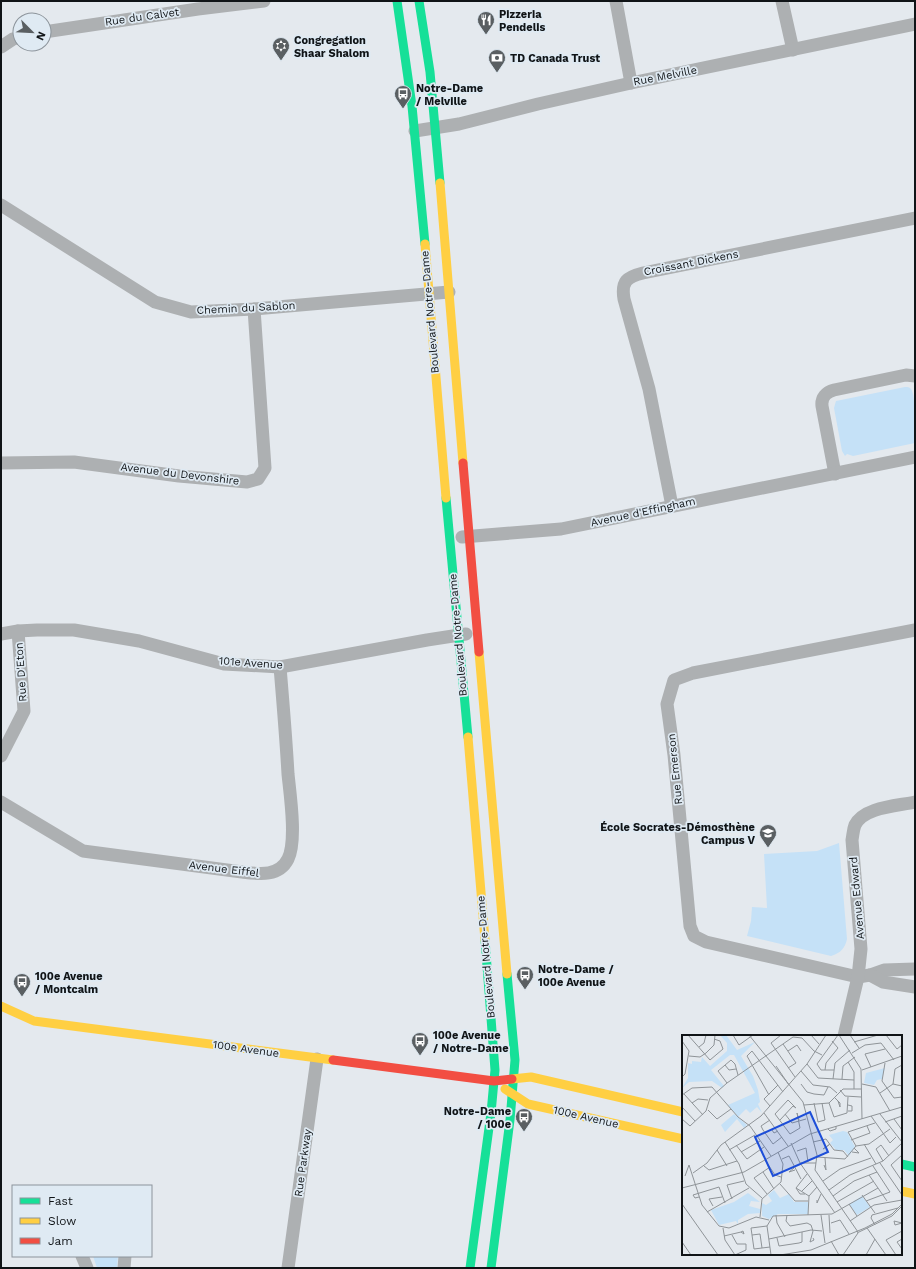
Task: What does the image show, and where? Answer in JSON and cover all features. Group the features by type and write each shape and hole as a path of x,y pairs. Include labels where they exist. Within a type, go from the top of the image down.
{"street":[{"name":"Rue du Calvet","path":"52,31 197,5 264,1"},
{"name":"Boulevard Notre-Dame","path":"397,1 406,52 415,131 494,1054 494,1081 491,1113 470,1268"},
{"name":"Boulevard Notre-Dame","path":"419,1 430,72 477,633 515,1050 515,1078 491,1268"},
{"path":"616,1 632,83"},
{"path":"782,1 793,50"},
{"name":"Rue Melville","path":"415,131 464,123 538,104 632,83 915,24"},
{"path":"1,47 12,40"},
{"name":"Chemin du Sablon","path":"1,205 154,302 191,312 254,309 449,292"},
{"name":"Croissant Dickens","path":"672,506 649,389 624,299 624,282 630,277 643,273 915,218"},
{"name":"Avenue du Devonshire","path":"1,464 74,462 179,476 247,482 258,479 266,468 254,309"},
{"path":"835,474 822,406 824,395 830,391 906,375 915,376"},
{"name":"Avenue d'Effingham","path":"450,538 561,529 915,458"},
{"name":"101e Avenue","path":"1,634 18,630 74,630 139,641 224,664 280,667 419,641 477,633"},
{"name":"Rue D'Eton","path":"1,756 24,711 18,630"},
{"name":"Rue Emerson","path":"864,976 706,942 694,936 690,926 674,755 667,704 674,680 693,673 915,630"},
{"name":"Avenue Eiffel","path":"1,802 83,851 242,872 268,874 280,869 288,859 292,842 292,814 280,667"},
{"name":"Avenue Edward","path":"844,1035 864,976 852,845 855,825 863,815 870,811 915,802"},
{"path":"864,976 884,970 915,969"},
{"path":"864,976 883,982 915,987"},
{"name":"100e Avenue","path":"2,1010 34,1021 317,1059 494,1081 515,1078 538,1078 682,1112"},
{"name":"Rue Parkway","path":"288,1268 317,1059"},
{"name":"100e Avenue","path":"494,1081 528,1104 682,1139"},
{"path":"902,1164 915,1167"},
{"path":"902,1191 915,1194"},
{"path":"82,1257 87,1268"},
{"path":"124,1268 125,1257"}],"shaded area":[{"path":"905,387 911,389 913,393 915,443 853,456 847,454 845,456 842,451 834,408 836,401"},
{"path":"839,843 847,939 842,950 831,956 747,936 751,921 752,907 767,908 764,854 817,851"},
{"path":"93,1257 118,1257 117,1268 97,1268"}],"traffic: fast":[{"path":"397,1 412,106 425,244"},
{"path":"419,1 430,72 440,183"},
{"path":"446,498 468,737"},
{"path":"470,1268 491,1113 495,1070 485,940"},
{"path":"491,1268 510,1120 515,1060 507,974"},
{"path":"902,1164 915,1167"}],"traffic: slow":[{"path":"440,183 463,463"},
{"path":"425,244 446,498"},
{"path":"479,652 507,974"},
{"path":"468,737 485,940"},
{"path":"1,1006 34,1021 333,1060"},
{"path":"512,1079 531,1077 682,1112"},
{"path":"505,1089 528,1104 682,1139"},
{"path":"902,1191 915,1194"}],"traffic: jam":[{"path":"463,463 479,652"},
{"path":"333,1060 494,1081 512,1079"}],"place":[{"name":"Pizzeria Pendelis","path":"486,35"},
{"name":"Congregation Shaar Shalom","path":"281,61"},
{"name":"TD Canada Trust","path":"497,73"},
{"name":"Notre-Dame / Melville","path":"403,109"},
{"name":"École Socrates-Démosthène Campus V","path":"768,848"},
{"name":"Notre-Dame / 100e Avenue","path":"525,990"},
{"name":"100e Avenue / Montcalm","path":"22,997"},
{"name":"100e Avenue / Notre-Dame","path":"420,1056"},
{"name":"Notre-Dame / 100e","path":"524,1132"}]}
